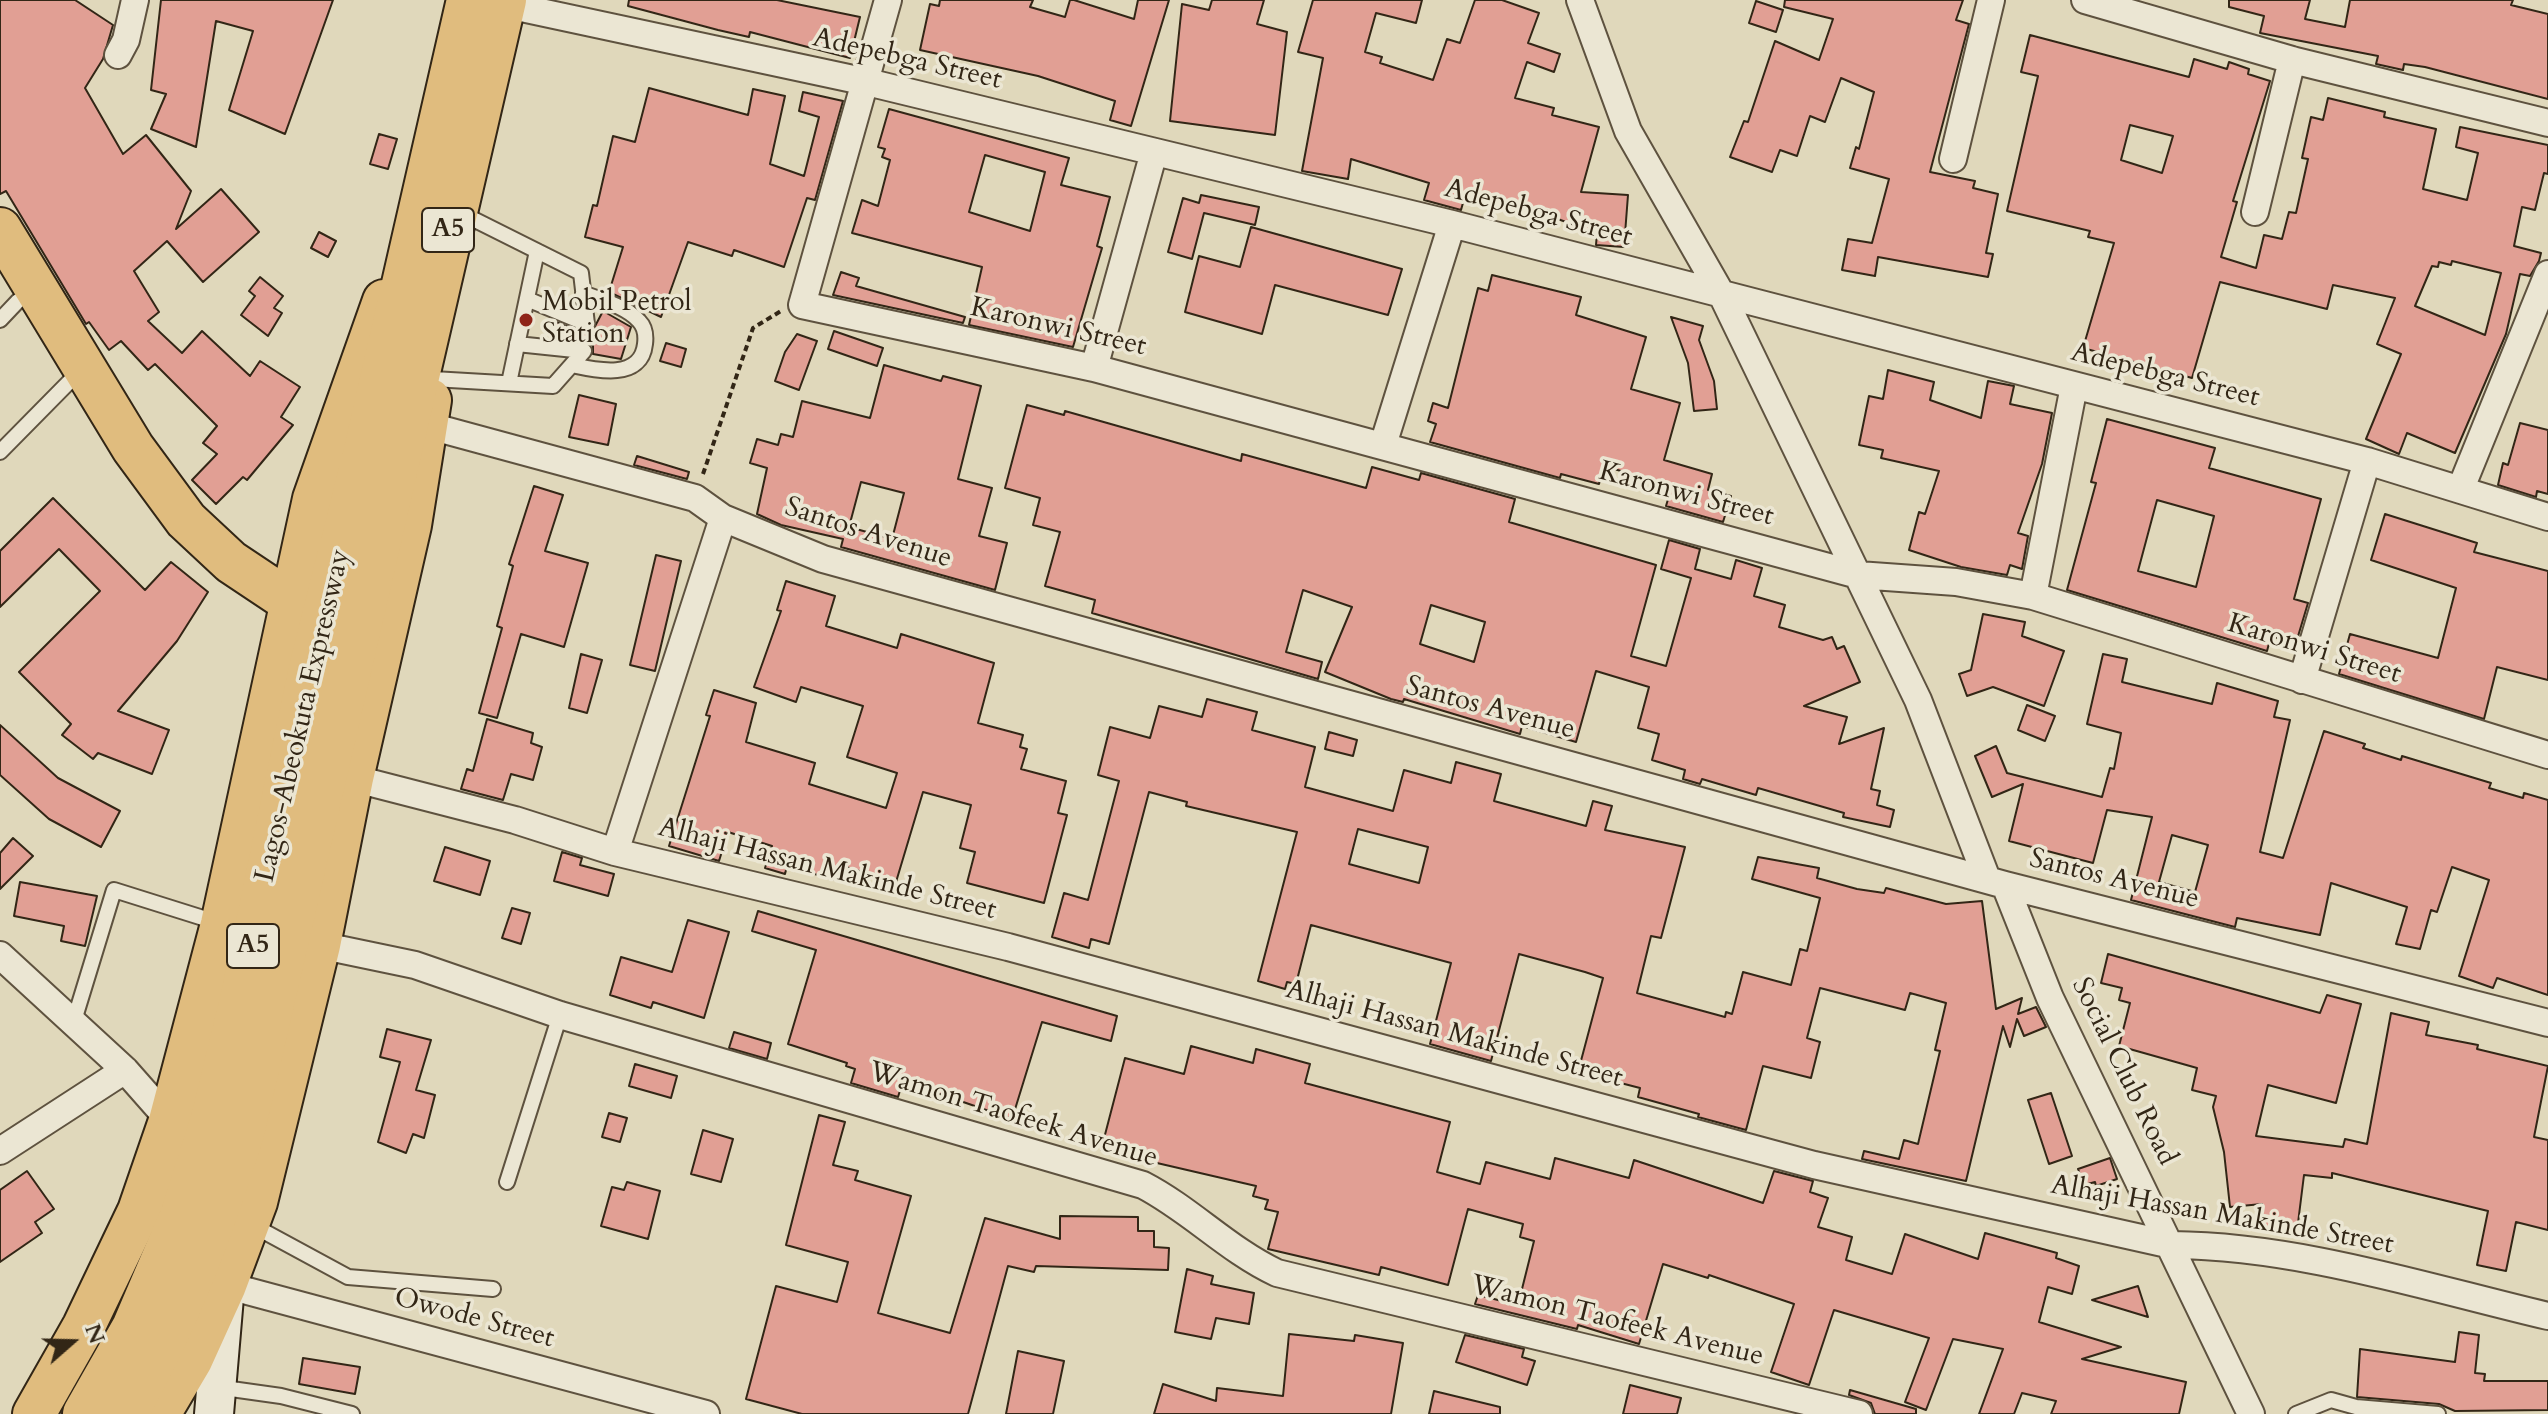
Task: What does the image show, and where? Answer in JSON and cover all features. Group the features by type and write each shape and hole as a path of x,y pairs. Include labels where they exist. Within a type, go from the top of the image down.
{"highway":[{"name":"Lagos-Abeokuta Expressway","path":"125,1414 162,1349 202,1254 242,1133 492,1"},
{"name":"Lagos-Abeokuta Expressway","path":"85,1414 134,1328 182,1216 213,1119 242,1000 311,668 450,183"}],"main road":[{"path":"159,1414 191,1360 249,1223 319,945 352,778 410,525 433,379 450,183"},
{"path":"34,1414 84,1326 139,1211 170,1121 222,924 292,612 314,499 450,183"},
{"path":"0,229 133,448 186,520 292,612"},
{"path":"6,297 74,377 128,467 181,533 218,567 292,612"},
{"path":"216,1401 225,1285"}],"street":[{"path":"118,55 126,40 135,0"},
{"path":"802,305 888,0"},
{"name":"Social Club Road","path":"1580,0 1628,131 1723,297 1858,575 1918,700 2050,998 2251,1414"},
{"path":"1953,159 1991,0"},
{"path":"2085,0 2292,60 2548,123"},
{"name":"Adepebga Street","path":"492,1 867,82 1452,224 1723,297 2367,461 2548,517"},
{"path":"2255,212 2292,60"},
{"path":"1094,368 1154,152"},
{"path":"1383,445 1452,224"},
{"path":"2461,488 2548,274"},
{"name":"Karonwi Street","path":"802,305 1094,368 1858,575 1956,582 2033,596 2548,755"},
{"path":"2033,596 2074,386"},
{"name":"Santos Avenue","path":"426,425 695,498 723,518 823,559 1996,882 2548,1023"},
{"path":"2302,680 2367,461"},
{"path":"615,852 723,518"},
{"name":"Alhaji Hassan Makinde Street","path":"352,778 515,820 615,852 1008,947 1814,1165 2172,1245 2225,1245 2272,1252 2548,1316"},
{"name":"Wamon Taofeek Avenue","path":"319,945 415,965 560,1015 1143,1185 1173,1200 1245,1258 1277,1273 1859,1414"},
{"path":"0,955 125,1070 170,1121"},
{"path":"0,1151 125,1070"},
{"name":"Owode Street","path":"225,1285 706,1414"}],"lane":[{"path":"450,183 537,251 581,273 587,324 527,299"},
{"path":"509,383 537,251"},
{"path":"572,365 618,370 633,366 645,347 644,329 638,319 583,293"},
{"path":"433,379 553,386 584,351 517,344"},
{"path":"0,452 74,377"},
{"path":"73,1025 114,890 222,924"},
{"path":"507,1182 560,1015"},
{"path":"249,1223 348,1277 493,1289"},
{"path":"216,1401 281,1396 352,1414"},
{"path":"2296,1414 2331,1400 2356,1407 2438,1414"}],"path":[{"path":"695,498 753,328 778,312 802,305"}],"building":[{"path":"0,0 75,0 113,25 103,59 85,88 123,154 146,135 191,191 176,229 221,189 259,232 203,282 167,241 134,271 159,312 148,321 182,353 202,331 250,376 260,361 300,387 281,417 293,425 247,480 243,477 216,504 192,480 217,454 203,443 217,426 155,364 148,370 121,341 109,350 89,322 86,324 6,191 0,194"},
{"path":"161,0 333,0 285,134 229,110 253,31 216,21 196,147 151,129 166,94 151,90"},
{"path":"629,0 777,0 860,17 850,58 750,32 749,37 718,30 628,6"},
{"path":"940,0 1033,0 1030,7 1065,17 1070,0 1074,0 1134,19 1138,0 1169,0 1131,126 1110,120 1115,101 1038,76 920,50 930,4 939,6"},
{"path":"1212,0 1264,0 1257,24 1287,32 1275,135 1170,121 1182,4 1209,10"},
{"path":"1313,0 1422,0 1416,23 1376,13 1365,52 1382,57 1380,63 1433,80 1447,39 1460,43 1475,0 1502,0 1539,13 1528,43 1560,54 1554,72 1527,62 1515,98 1554,108 1552,115 1599,127 1581,192 1628,195 1624,247 1596,245 1597,233 1538,212 1466,192 1461,210 1424,200 1429,183 1351,159 1348,179 1302,171 1323,58 1298,52"},
{"path":"1785,0 1963,0 1956,20 1969,24 1930,172 1975,181 1973,188 1998,194 1986,253 1993,254 1988,277 1878,257 1875,276 1842,270 1848,239 1872,243 1889,179 1850,168 1856,147 1859,149 1874,92 1841,78 1825,122 1810,116 1797,156 1780,150 1772,172 1730,157 1744,121 1748,122 1775,41 1819,60 1833,19 1784,7"},
{"path":"2229,0 2310,0 2305,19 2345,27 2350,0 2513,0 2511,5 2548,14 2548,99 2425,67 2404,64 2403,70 2376,64 2378,56 2260,33 2264,16 2229,7"},
{"path":"1756,1 1783,10 1776,32 1749,23"},
{"path":"2030,35 2189,77 2194,59 2227,69 2229,62 2249,69 2248,74 2270,81 2233,201 2237,202 2221,257 2256,268 2264,235 2282,239 2289,212 2296,213 2308,159 2302,158 2311,117 2323,120 2328,98 2385,112 2384,117 2436,129 2423,189 2467,200 2478,153 2456,147 2460,127 2548,145 2548,174 2544,173 2535,210 2522,207 2514,246 2541,253 2539,261 2530,276 2520,274 2506,334 2455,453 2407,433 2399,454 2366,439 2401,354 2377,344 2395,298 2333,285 2327,309 2220,282 2192,378 2083,348 2114,243 2088,237 2090,231 2007,211 2038,76 2021,72","holes":["2130,125 2173,136 2162,173 2121,160","2452,261 2501,273 2485,335 2415,306 2432,266 2438,267 2439,262 2451,265"]},
{"path":"649,88 748,115 753,89 785,96 770,164 804,176 819,117 799,111 803,92 843,101 815,200 807,198 784,267 734,250 732,256 688,242 661,317 609,292 623,247 585,237 593,205 597,206 613,136 635,142"},
{"path":"889,109 1069,158 1061,185 1110,197 1097,246 1102,248 1073,347 969,325 982,267 852,233 862,200 878,206 890,160 882,157 885,149 878,147","holes":["985,155 1045,172 1030,231 969,212"]},
{"path":"379,134 397,139 388,169 370,164"},
{"path":"1201,195 1259,207 1255,225 1204,213 1192,259 1168,252 1183,198 1199,203"},
{"path":"1251,227 1402,269 1388,315 1275,285 1262,334 1185,312 1199,256 1240,267"},
{"path":"319,232 336,241 328,257 311,248"},
{"path":"841,272 859,278 856,286 965,317 963,323 833,295"},
{"path":"1492,275 1581,297 1576,315 1646,337 1631,389 1680,403 1664,460 1712,474 1708,490 1731,496 1723,522 1666,506 1672,486 1604,466 1599,484 1561,474 1560,478 1430,442 1436,424 1428,421 1433,403 1448,408 1478,288 1488,291"},
{"path":"260,277 283,296 274,308 282,313 268,336 241,315 255,296 249,291"},
{"path":"603,311 631,327 621,359 593,354 593,346 587,341 551,338 556,322 583,333 592,332"},
{"path":"1671,317 1703,326 1699,340 1714,381 1717,409 1694,411 1688,363"},
{"path":"834,331 883,348 877,366 828,349"},
{"path":"797,334 817,341 799,390 775,381 785,352"},
{"path":"666,343 686,349 681,367 660,361"},
{"path":"884,365 941,381 943,376 981,386 958,479 992,488 979,536 1007,543 995,590 841,547 843,539 781,525 757,514 767,468 750,463 757,439 778,445 781,434 793,437 802,401 870,418","holes":["861,482 904,493 892,539 849,527"]},
{"path":"1888,370 1934,382 1930,400 1981,418 1988,381 2014,386 2010,404 2052,413 2042,464 2018,533 2028,536 2022,569 2010,565 2007,575 1961,567 1909,550 1919,512 1925,514 1939,471 1881,458 1883,450 1859,445 1869,396 1883,399"},
{"path":"579,395 616,404 608,445 569,437"},
{"path":"1027,405 1064,415 1065,411 1241,461 1242,454 1366,488 1372,467 1419,480 1421,473 1515,499 1509,522 1656,565 1631,656 1666,666 1691,578 1661,569 1669,540 1700,549 1695,569 1731,579 1736,560 1762,568 1754,596 1785,605 1779,627 1823,640 1832,637 1837,649 1844,646 1860,682 1804,706 1847,717 1839,744 1884,728 1871,789 1880,791 1877,805 1894,810 1890,827 1843,817 1844,813 1758,788 1756,795 1702,779 1700,784 1683,779 1685,770 1652,760 1659,734 1638,728 1649,687 1596,671 1576,742 1522,726 1520,734 1404,699 1403,702 1391,699 1325,672 1352,607 1303,590 1286,652 1322,662 1318,679 1092,613 1095,600 1045,586 1060,532 1033,525 1040,498 1005,488","holes":["1431,605 1485,622 1474,662 1420,644"]},
{"path":"2107,419 2215,448 2209,468 2321,499 2294,599 2308,603 2296,643 2271,636 2267,651 2067,590 2096,483 2091,482","holes":["2157,500 2214,516 2196,587 2138,571"]},
{"path":"2520,423 2548,430 2548,494 2537,491 2536,497 2498,485 2503,463 2508,465"},
{"path":"637,456 689,472 687,479 634,465"},
{"path":"534,486 563,495 545,551 588,563 564,647 521,634 497,718 479,713 502,628 497,626 513,566 509,564"},
{"path":"53,498 145,590 171,562 208,592 177,641 118,711 169,730 152,774 98,753 93,759 62,735 71,724 19,672 100,591 59,549 0,607 0,551"},
{"path":"2385,514 2477,543 2474,552 2548,571 2548,680 2497,667 2484,719 2339,674 2350,634 2438,658 2456,588 2371,560"},
{"path":"656,555 681,561 655,671 630,665"},
{"path":"786,581 835,596 826,626 897,648 901,634 994,663 978,723 1023,735 1020,747 1027,749 1021,769 1066,781 1058,813 1067,815 1044,903 967,883 975,852 960,848 971,805 923,792 896,882 846,867 842,882 787,866 785,874 765,868 772,846 728,832 719,861 669,846 710,716 706,715 714,690 756,703 746,742 815,763 809,784 886,808 897,773 847,757 863,706 801,687 796,702 754,687 781,611 777,610"},
{"path":"1983,614 2025,622 2022,636 2064,651 2044,706 1993,687 1967,696 1959,674 1971,670"},
{"path":"581,654 602,660 587,713 569,708"},
{"path":"2103,654 2127,659 2122,682 2212,704 2217,683 2278,701 2274,717 2290,720 2260,852 2283,858 2324,731 2401,760 2402,756 2491,783 2489,788 2523,798 2524,793 2548,800 2548,995 2497,978 2493,988 2459,976 2489,880 2452,867 2437,912 2431,910 2420,949 2396,944 2407,907 2331,883 2320,935 2237,918 2235,927 2131,900 2152,817 2107,810 2093,863 2009,841 2023,784 1992,797 1975,756 1996,746 2007,773 2102,797 2110,768 2114,769 2121,733 2087,724","holes":["2172,835 2208,845 2195,892 2159,882"]},
{"path":"1207,699 1257,712 1252,730 1315,747 1305,787 1393,811 1404,770 1451,783 1456,762 1501,774 1494,801 1586,826 1593,801 1612,806 1605,830 1685,847 1661,938 1651,936 1637,993 1725,1017 1726,1012 1732,1014 1743,972 1791,985 1800,949 1807,951 1820,898 1752,879 1758,857 1819,868 1817,878 1857,889 1884,893 1886,888 1946,904 1982,901 1996,1009 2022,998 2018,1014 2036,1007 2046,1027 2024,1036 2017,1019 2010,1047 2003,1026 1966,1181 1862,1159 1864,1151 1899,1159 1904,1140 1918,1144 1940,1051 1935,1050 1946,1003 1910,993 1905,1010 1820,988 1807,1038 1820,1042 1811,1078 1763,1066 1746,1130 1638,1097 1640,1088 1578,1072 1603,978 1585,972 1519,954 1491,1061 1430,1044 1451,963 1311,925 1296,984 1287,982 1285,989 1258,981 1297,832 1186,806 1187,802 1149,792 1109,944 1091,939 1089,948 1052,937 1064,893 1088,900 1119,781 1098,775 1110,727 1150,738 1159,706 1202,717","holes":["1358,829 1428,847 1419,883 1349,864"]},
{"path":"2027,705 2055,716 2045,741 2018,730"},
{"path":"487,719 533,733 531,743 542,747 533,780 511,774 503,800 461,789 467,769 473,771"},
{"path":"0,725 58,778 120,811 101,847 49,819 0,775"},
{"path":"1329,732 1357,740 1353,756 1325,749"},
{"path":"13,838 33,856 0,889 0,853"},
{"path":"445,847 490,861 480,895 434,881"},
{"path":"562,852 582,858 580,865 614,874 608,896 554,881"},
{"path":"20,882 97,896 85,946 61,941 64,926 14,916"},
{"path":"512,908 530,913 521,944 502,938"},
{"path":"758,911 1117,1016 1111,1041 1042,1022 1012,1119 903,1081 898,1097 851,1083 855,1069 846,1066 847,1063 788,1044 816,950 752,931"},
{"path":"688,920 729,932 704,1018 653,1002 651,1008 610,995 621,957 672,972"},
{"path":"2108,954 2320,1013 2327,995 2361,1004 2336,1103 2268,1085 2256,1136 2343,1147 2345,1139 2367,1144 2391,1013 2429,1022 2426,1035 2478,1045 2477,1049 2548,1066 2534,1137 2548,1140 2548,1230 2516,1222 2506,1271 2477,1265 2488,1211 2332,1173 2332,1178 2304,1175 2297,1231 2259,1226 2262,1204 2230,1207 2224,1152 2213,1107 2216,1096 2192,1090 2197,1068 2119,1046 2130,1003 2119,1000 2122,988 2101,983"},
{"path":"387,1029 431,1040 416,1090 435,1095 424,1138 413,1134 406,1153 378,1142 400,1062 380,1057"},
{"path":"734,1032 771,1043 767,1059 729,1048"},
{"path":"1191,1046 1253,1063 1256,1049 1310,1064 1305,1083 1450,1122 1437,1172 1480,1184 1486,1162 1550,1179 1555,1158 1629,1178 1634,1160 1763,1203 1774,1171 1813,1181 1810,1192 1828,1198 1818,1227 1852,1237 1846,1260 1892,1274 1905,1234 1978,1259 1985,1233 2057,1253 2056,1258 2079,1266 2072,1294 2048,1287 2039,1322 2121,1347 2082,1359 2186,1382 2179,1414 2051,1414 2056,1401 2022,1393 2014,1414 1979,1414 2003,1349 1953,1339 1926,1410 1905,1402 1929,1338 1834,1310 1809,1385 1771,1372 1794,1304 1709,1275 1708,1278 1663,1264 1639,1344 1578,1325 1577,1329 1475,1304 1478,1295 1518,1305 1534,1241 1520,1237 1523,1224 1468,1209 1448,1285 1381,1267 1379,1275 1268,1249 1278,1212 1265,1209 1268,1200 1253,1196 1256,1186 1101,1150 1125,1058 1184,1074"},
{"path":"635,1064 677,1076 671,1098 629,1086"},
{"path":"2051,1093 2072,1156 2049,1164 2028,1100"},
{"path":"609,1113 627,1118 620,1142 602,1137"},
{"path":"819,1115 845,1122 833,1165 858,1171 855,1180 911,1196 878,1313 950,1333 985,1218 1060,1239 1060,1216 1138,1217 1138,1231 1154,1231 1154,1247 1169,1248 1168,1270 1036,1266 1034,1272 1008,1266 968,1414 802,1414 746,1399 776,1286 837,1302 848,1262 786,1245"},
{"path":"703,1130 733,1139 721,1182 691,1174"},
{"path":"2110,1158 2117,1179 2096,1186 2095,1182 2084,1185 2078,1169"},
{"path":"27,1171 54,1209 35,1222 42,1233 0,1262 0,1190"},
{"path":"627,1182 660,1191 648,1239 601,1226 612,1187 624,1190"},
{"path":"1187,1269 1213,1276 1211,1284 1254,1293 1249,1324 1216,1318 1211,1339 1175,1332"},
{"path":"2138,1286 2148,1317 2092,1300"},
{"path":"2459,1332 2479,1335 2475,1373 2485,1374 2484,1381 2548,1381 2548,1410 2455,1411 2439,1404 2357,1397 2360,1349 2455,1362"},
{"path":"1289,1334 1354,1341 1355,1335 1403,1343 1391,1414 1154,1414 1163,1384 1216,1401 1217,1388 1283,1396"},
{"path":"1465,1335 1524,1349 1522,1357 1535,1361 1527,1385 1456,1362"},
{"path":"1018,1351 1064,1361 1053,1414 1006,1414"},
{"path":"303,1358 360,1367 355,1394 299,1384"},
{"path":"1630,1385 1681,1398 1677,1414 1623,1414"},
{"path":"1850,1390 1916,1409 1916,1414 1875,1414 1871,1403 1849,1395"},
{"path":"1434,1391 1500,1407 1500,1414 1429,1414"}],"place":[{"name":"Mobil Petrol Station","path":"526,320"}]}
